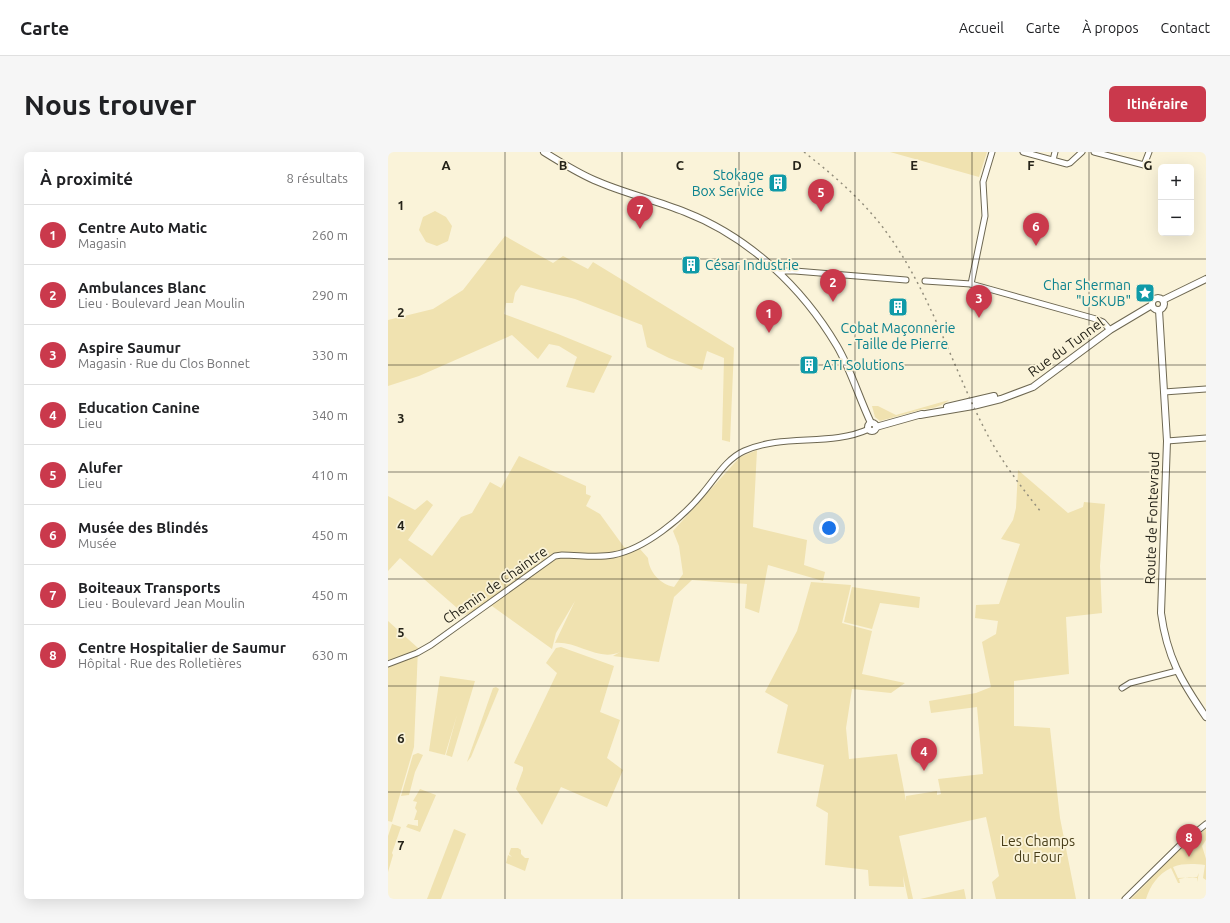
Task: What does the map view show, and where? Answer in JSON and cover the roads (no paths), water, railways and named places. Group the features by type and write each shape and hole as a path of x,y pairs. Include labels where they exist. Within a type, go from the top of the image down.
{"street":[{"path":"544,152 595,181 686,212 708,223 749,248 780,273 814,312 837,346 872,427"},
{"path":"971,284 985,216 983,182 992,152"},
{"path":"1023,152 1070,163 1082,152"},
{"path":"1053,160 1055,152"},
{"path":"1094,152 1111,154 1144,165 1149,152"},
{"path":"780,273 785,271 795,271 906,280"},
{"path":"1163,300 1164,306 1160,310 1154,309 1152,305 1156,298 1163,300 1206,279"},
{"path":"925,281 971,284 1096,319 1103,322 1110,330"},
{"name":"Rue du Tunnel","path":"872,427 920,415 973,406 1014,394 1040,383 1081,350 1110,330 1152,305"},
{"name":"Route de Fontevraud","path":"1160,310 1167,441 1161,613 1169,655 1177,671 1206,717"},
{"path":"1164,392 1206,389"},
{"name":"Chemin de Chaintre","path":"388,664 417,653 430,645 555,556 613,555 630,550 650,538 686,512 730,461 745,451 768,444 786,441 846,437 872,427"},
{"path":"1167,441 1206,438"},
{"path":"1122,688 1130,682 1177,671"},
{"path":"1125,899 1181,844 1206,824"}],"railway":[{"path":"804,152 835,177 864,205 881,225 897,248 912,272 924,296 988,436 1009,470 1041,512"}],"place":[{"name":"Stokage Box Service","path":"778,183"},
{"name":"Alufer","path":"821,212"},
{"name":"Boiteaux Transports","path":"640,229"},
{"name":"Musée des Blindés","path":"1036,246"},
{"name":"César Industrie","path":"691,265"},
{"name":"Char Sherman \"USKUB\"","path":"1145,293"},
{"name":"Ambulances Blanc","path":"833,302"},
{"name":"Cobat Maçonnerie - Taille de Pierre","path":"898,307"},
{"name":"Aspire Saumur","path":"979,318"},
{"name":"Centre Auto Matic","path":"769,333"},
{"name":"ATI Solutions","path":"809,365"},
{"name":"Education Canine","path":"924,771"},
{"name":"Centre Hospitalier de Saumur","path":"1189,857"}],"park label":[{"name":"Les Champs du Four","path":"1038,850"}]}
